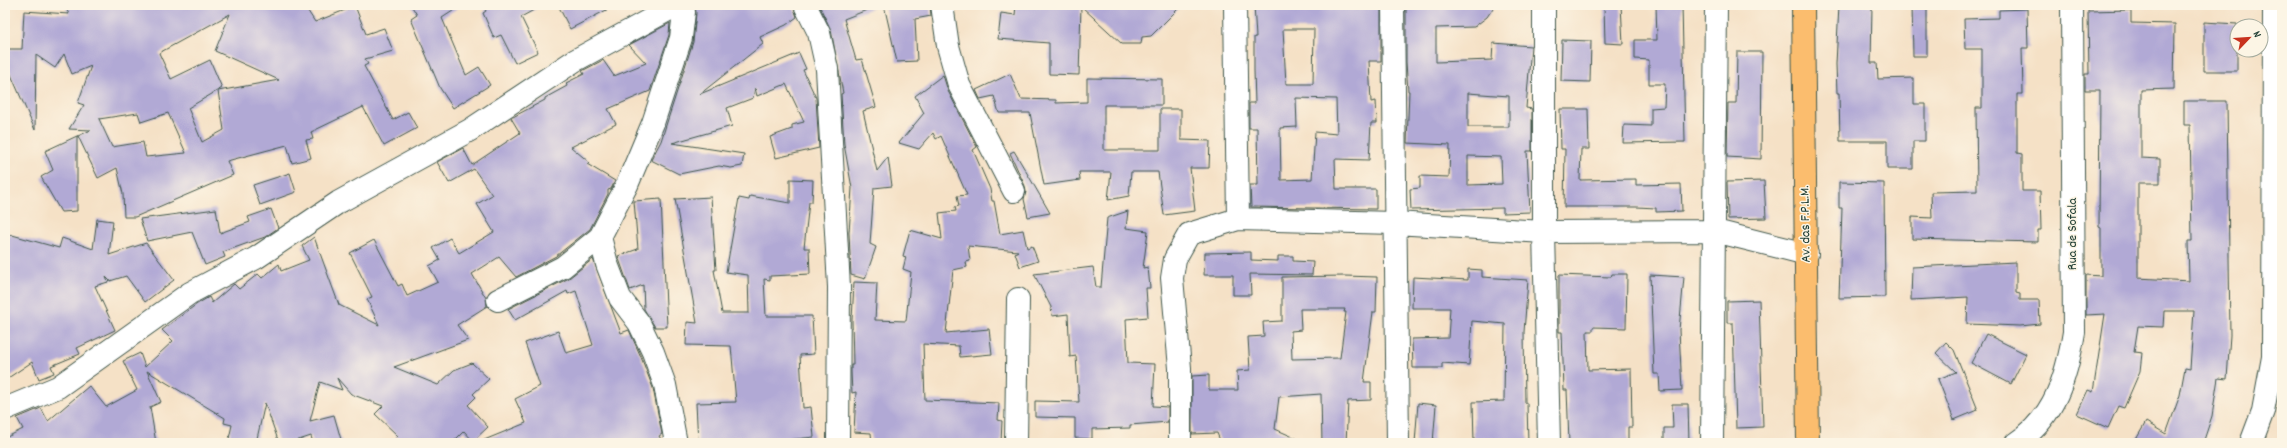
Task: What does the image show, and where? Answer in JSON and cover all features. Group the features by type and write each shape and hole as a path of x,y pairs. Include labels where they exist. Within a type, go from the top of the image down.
{"main road":[{"name":"Av. das F.P.L.M.","path":"1803,5 1808,443"}],"street":[{"path":"5,409 58,387 190,293 256,258 339,202 470,130 574,61 678,5 684,12 682,31 669,78 627,185 600,237 563,267 498,300"},
{"path":"805,5 818,33 827,69 839,287 838,443"},
{"path":"942,5 948,46 959,85 1014,191"},
{"path":"1235,5 1238,218"},
{"path":"1393,5 1398,443"},
{"path":"1544,5 1544,232 1549,443"},
{"path":"1712,443 1716,5"},
{"name":"Rua de Sofala","path":"2016,443 2023,438 2052,408 2068,367 2074,332 2072,5"},
{"path":"2251,443 2263,411 2273,357 2278,279 2274,5"},
{"path":"1180,443 1180,368 1172,278 1175,259 1189,234 1238,218 1395,223 1544,232 1715,231 1807,254"},
{"path":"600,237 607,264 620,298 639,323 653,352 666,385 676,443"},
{"path":"1016,443 1018,299"}],"building":[{"path":"64,5 304,5 315,22 355,6 366,34 384,28 393,51 365,59 368,64 364,66 393,120 408,112 417,128 384,146 363,107 311,132 313,139 306,140 311,158 292,163 287,145 227,161 233,175 135,217 124,217 123,194 117,168 98,178 78,136 91,130 69,129 84,105 78,103 91,66 72,74 64,54 55,68 36,55 35,130 5,61 5,49 22,49 24,11 69,14","holes":["230,14 215,51 279,80 218,91 224,130 202,142 188,108 222,88 210,60 171,79 159,53","138,113 141,122 168,113 186,153 146,157 143,142 112,147 99,119"]},
{"path":"411,5 462,5 442,18 466,75 479,67 490,85 453,108 440,88 411,19 417,15"},
{"path":"483,5 543,5 521,17 538,52 515,63 501,35 494,38 483,13 486,11"},
{"path":"558,5 616,5 570,29"},
{"path":"793,5 797,17 786,25 760,37 763,44 700,94 799,53 806,69 803,70 816,98 819,148 776,158 770,137 792,129 792,125 804,122 786,84 757,96 755,88 753,98 727,108 732,126 672,143 744,154 742,166 731,168 719,166 679,174 651,160 661,141 693,42 696,13 695,6"},
{"path":"819,5 877,6 844,19 856,60 862,59 876,107 863,111 877,171 888,157 892,186 874,188 870,244 876,247 865,279 851,275 849,233 852,188 844,144 841,94 843,93 831,30"},
{"path":"884,5 930,5 931,16 915,19 917,61 897,62"},
{"path":"1016,5 1182,5 1151,36 1142,37 1141,44 1122,44 1081,6 1079,75 1049,74 1049,43 998,39 1001,13 1015,15"},
{"path":"1254,5 1381,5 1381,61 1369,61 1371,102 1376,101 1377,123 1371,123 1369,160 1335,159 1336,189 1376,189 1376,209 1251,207 1250,185 1258,185 1257,128 1249,128 1249,103 1255,103 1254,37 1256,37","holes":["1283,29 1314,29 1313,84 1286,84","1296,98 1336,99 1337,134 1315,132 1312,179 1281,180 1280,128 1297,127"]},
{"path":"1406,5 1495,5 1487,17 1474,27 1436,28 1436,62 1492,60 1493,43 1531,46 1526,108 1532,109 1532,151 1527,151 1530,212 1503,213 1503,208 1411,210 1410,189 1420,188 1420,176 1449,177 1450,145 1407,143 1409,91 1406,62","holes":["1468,93 1509,96 1509,127 1468,127","1468,156 1501,157 1502,184 1468,185"]},
{"path":"1604,5 1621,5 1623,44 1605,43"},
{"path":"1656,5 1682,5 1685,142 1623,143 1624,125 1651,126 1651,108 1664,107 1665,84 1649,84 1649,60 1635,59 1635,40 1657,40"},
{"path":"1839,5 1872,5 1871,63 1877,63 1878,79 1914,78 1914,104 1925,104 1925,141 1913,141 1913,169 1887,169 1887,141 1840,141 1839,93 1837,93 1836,64"},
{"path":"1912,5 1927,5 1927,56 1913,56"},
{"path":"2027,9 2028,48 2022,48 2023,94 2017,94 2017,153 2022,154 2022,191 2040,191 2041,230 2038,230 2038,242 1912,239 1912,217 1932,218 1931,192 1977,191 1976,108 1982,108 1982,49 1965,49 1964,19 1999,18 1999,10"},
{"path":"2131,10 2131,23 2175,24 2174,89 2141,90 2141,158 2160,159 2160,183 2138,183 2138,278 2189,281 2188,241 2192,241 2190,125 2184,125 2184,101 2227,101 2230,335 2227,379 2218,378 2212,416 2203,443 2134,443 2146,422 2166,434 2180,395 2185,368 2190,369 2194,311 2164,311 2163,327 2138,326 2134,352 2142,353 2140,371 2124,408 2118,406 2108,428 2077,414 2088,390 2093,392 2105,314 2086,315 2086,275 2101,276 2101,228 2099,227 2100,90 2085,90 2085,74 2089,74 2088,11"},
{"path":"2204,22 2229,24 2229,58 2237,58 2237,71 2204,71"},
{"path":"670,23 669,35 650,91 608,109 616,124 571,147 589,162 587,164 615,181 611,189 608,190 608,194 590,229 556,256 516,277 499,257 472,274 486,298 487,306 457,325 468,340 394,367 438,385 454,370 472,363 489,379 473,394 476,397 468,405 488,427 473,441 464,431 452,443 391,443 398,436 375,414 383,406 351,394 337,378 342,390 320,382 310,421 334,415 342,443 313,443 311,436 290,443 279,443 265,403 256,443 228,443 232,425 224,423 225,418 147,371 161,402 150,407 156,443 5,443 5,438 23,429 17,418 41,408 48,421 89,386 106,407 137,390 123,361 140,353 145,367 173,341 162,330 209,297 212,303 234,284 239,289 258,274 262,278 279,264 281,271 309,260 302,246 314,237 339,305 379,325 367,299 372,297 350,253 374,240 398,286 402,284 407,296 438,282 429,266 440,260 433,248 450,238 459,253 494,232 477,204 492,195 474,169 449,183 437,162 463,148 472,165 520,133 511,118 545,100 545,98 567,86 566,83 584,74 582,71 603,60 614,76 646,63 629,45"},
{"path":"1562,40 1591,41 1590,82 1561,81"},
{"path":"1737,52 1762,52 1761,159 1727,157 1728,103 1736,103"},
{"path":"1010,74 1021,99 1056,100 1056,103 1087,102 1087,78 1162,79 1162,105 1104,105 1104,150 1160,150 1160,109 1181,109 1181,140 1210,141 1209,168 1190,168 1195,211 1164,215 1158,172 1131,172 1129,196 1108,200 1111,172 1079,172 1080,180 1044,185 1030,113 999,113 994,96 980,99 976,90"},
{"path":"943,75 948,91 977,147 973,150 990,189 992,201 994,201 1000,234 1023,230 1027,248 1032,246 1038,261 1020,267 1015,253 1018,251 968,246 970,261 966,262 967,267 953,270 946,333 989,329 992,354 960,357 959,346 923,344 925,400 999,403 998,420 1002,421 1001,443 872,443 871,433 854,432 856,392 852,393 851,365 853,365 852,320 854,282 877,283 875,320 906,321 911,272 903,269 906,257 903,256 910,230 942,239 939,213 956,211 955,207 959,206 957,196 967,195 941,136 936,139 933,133 919,149 899,143 924,113 915,96"},
{"path":"1560,109 1588,109 1589,149 1581,149 1580,180 1636,179 1636,185 1681,184 1682,211 1656,212 1656,208 1637,207 1564,207 1565,149 1561,149"},
{"path":"77,136 77,211 61,212 41,177 53,170 45,151"},
{"path":"1014,151 1050,213 1028,217 1024,199 1026,192 1025,186 1010,153"},
{"path":"290,173 296,192 260,205 253,185"},
{"path":"790,179 813,180 812,202 809,202 804,248 809,248 810,274 770,276 770,280 764,279 766,316 812,316 814,354 800,355 803,408 811,407 814,437 769,442 698,443 696,403 736,402 731,346 686,345 687,322 697,323 675,199 711,197 716,270 714,270 722,313 749,313 748,275 726,272 739,198 749,200 750,196 790,203"},
{"path":"1764,181 1766,218 1728,219 1727,182"},
{"path":"1839,182 1884,183 1885,297 1839,298 1842,208 1839,208"},
{"path":"661,199 667,327 655,327 644,309 643,285 630,290 618,256 638,249 634,201"},
{"path":"216,209 220,233 250,222 248,217 271,209 278,228 265,237 223,252 225,257 205,265 192,232 147,241 140,219"},
{"path":"1128,211 1126,228 1148,231 1143,268 1148,267 1150,288 1146,288 1148,317 1126,319 1128,363 1155,364 1153,406 1168,407 1168,422 1130,425 1130,428 1092,429 1092,439 1075,438 1075,418 1035,417 1035,401 1079,402 1076,356 1070,357 1068,314 1052,316 1051,307 1034,274 1093,267 1096,287 1101,287 1107,218"},
{"path":"97,219 113,221 109,255 146,243 174,280 145,302 126,276 110,281 106,277 108,282 95,286 115,330 77,348 80,354 51,366 54,373 39,379 32,362 5,380 5,233 59,248 62,238 93,249"},
{"path":"1251,252 1251,260 1278,261 1278,256 1293,256 1293,261 1313,262 1312,275 1250,274 1251,295 1233,295 1233,275 1204,275 1205,253"},
{"path":"593,259 621,333 629,330 653,388 662,434 659,436 663,443 477,443 526,423 515,399 540,386 525,343 558,331 566,353 593,345 576,291 568,294 567,291 515,320 508,309 569,278"},
{"path":"2016,262 2016,293 2020,294 2020,300 2039,300 2040,324 2020,326 1967,324 1968,297 1911,300 1912,267"},
{"path":"1468,269 1482,270 1482,277 1528,280 1524,332 1525,403 1527,403 1528,443 1474,443 1473,402 1504,401 1505,324 1472,321 1469,365 1442,363 1442,368 1413,368 1412,339 1448,338 1450,308 1412,308 1413,277 1468,280"},
{"path":"1612,274 1627,274 1626,328 1593,327 1593,331 1587,331 1588,370 1631,369 1632,427 1628,427 1628,443 1569,443 1567,390 1564,390 1562,332 1559,332 1559,275 1611,277"},
{"path":"1650,275 1684,277 1679,330 1682,390 1660,391 1659,374 1654,374"},
{"path":"1282,277 1377,277 1376,312 1373,312 1364,382 1371,382 1371,400 1348,401 1346,443 1322,443 1321,394 1279,397 1275,429 1307,443 1221,443 1217,433 1192,434 1192,376 1209,375 1209,390 1238,390 1237,371 1250,370 1248,337 1264,336 1263,322 1282,321","holes":["1300,309 1345,309 1344,312 1346,312 1340,358 1292,359 1291,331 1301,330"]},
{"path":"1759,300 1763,427 1736,428 1733,323 1727,323 1727,301"},
{"path":"1986,334 2026,354 2011,384 1971,363"},
{"path":"1946,342 1954,350 1978,410 1954,420 1938,379 1956,372 1936,353"},
{"path":"1418,403 1436,405 1433,443 1415,443"},
{"path":"1672,404 1688,404 1689,443 1664,443 1664,428 1673,428"}]}
